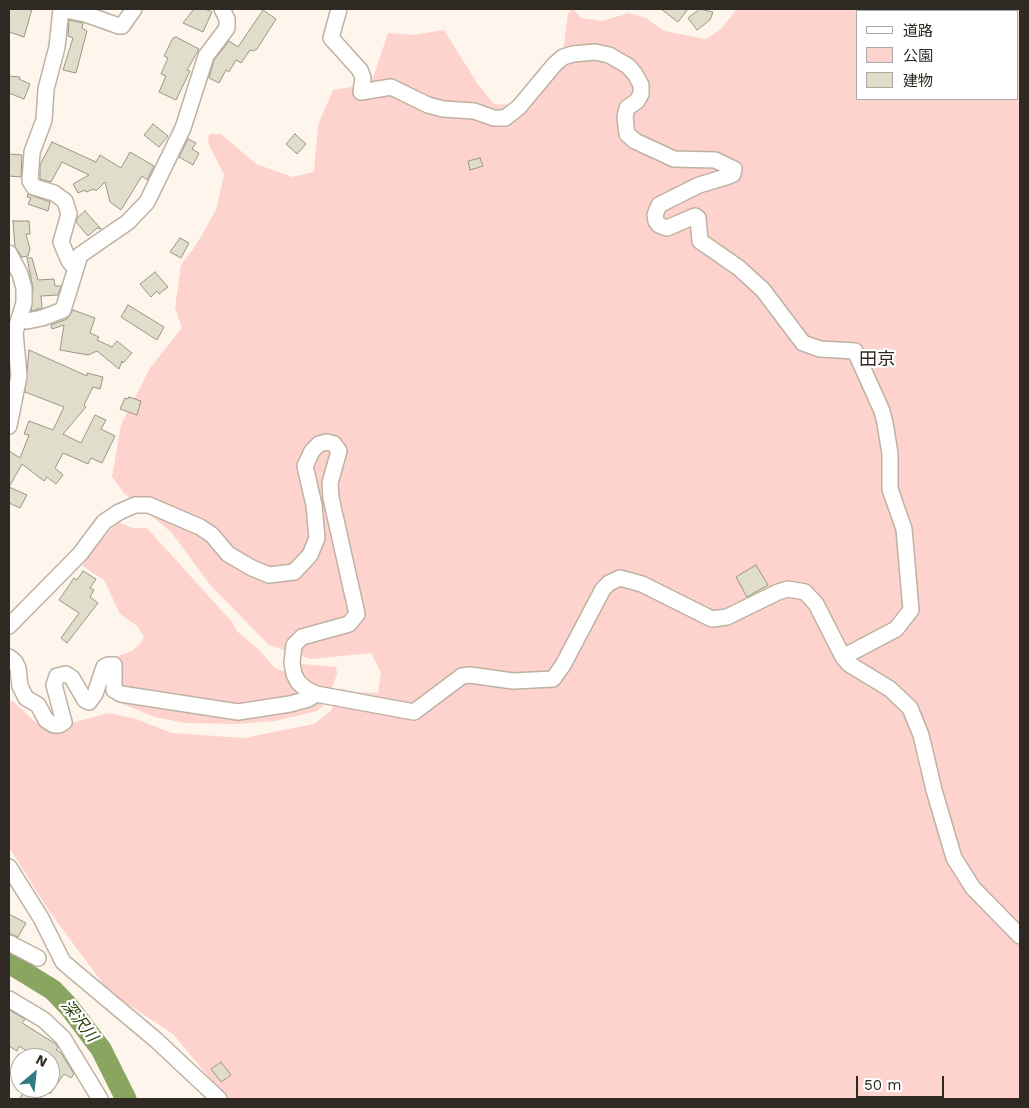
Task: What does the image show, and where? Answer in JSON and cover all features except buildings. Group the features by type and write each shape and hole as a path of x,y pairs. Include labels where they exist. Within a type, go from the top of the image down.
{"street":[{"path":"74,268 68,261 61,242 69,214 65,201 54,193 34,187 30,181 32,152 44,120 46,89 57,47 61,9 85,14 122,26 134,9"},
{"path":"19,320 34,320 63,310 74,268 80,254 122,227 147,202 183,128 206,56 227,28 227,19 222,9"},
{"path":"338,9 332,38 360,70 363,78 361,92 392,87 428,105 444,109 474,111 494,118 505,118 520,107 554,65 563,58 573,54 595,52 609,55 628,66 641,85 641,94 627,108 625,117 627,134 635,141 674,158 715,160 734,169 733,174 729,176 699,185 659,205 655,215 656,221 659,225 667,228 695,216 698,218 700,241 739,268 763,290 803,343 820,349 855,351 882,411 885,423 890,454 890,489 904,528 911,610 896,628 842,657"},
{"path":"9,253 15,262 24,288 24,303 15,332 19,376 9,426"},
{"path":"9,626 80,554 104,522 135,506 150,505 200,528 212,535 228,554 252,568 269,574 294,572 310,555 316,538 314,505 305,466 312,451 318,444 327,442 334,444 339,451 330,483 331,498 357,614 349,624 302,637 294,645 292,663 294,674 302,686 316,694 414,712 462,676 470,675 513,680 553,679 563,665 603,589 609,583 620,578 642,584 712,619 727,617 788,589 805,592 810,596 823,616 842,657 857,669 890,689 910,708 921,735 936,798 958,865 973,888 1020,936"},
{"path":"9,657 18,668 20,686 26,698 38,705 46,720 54,725 64,722 54,684 57,676 66,674 72,678 85,700 89,702 95,694 104,667 112,664 115,672 114,690 121,694 238,712 281,706 308,699 316,694"},
{"path":"9,868 41,918 63,962 156,1040 219,1099"},
{"path":"9,942 38,958"},
{"path":"9,999 44,1020 64,1038 100,1099"}],"green space":[{"path":"573,9 581,18 602,21 629,13 646,18 664,31 706,39 722,28 737,9 1020,9 1020,1099 227,1099 173,1034 109,992 47,908 9,847 9,701 13,701 35,722 49,729 109,713 136,719 172,733 244,738 314,724 331,711 340,688 355,692 378,693 381,673 371,653 311,659 269,645 211,586 172,533 124,493 112,477 121,425 150,368 182,328 175,308 181,265 196,245 216,210 224,175 208,143 209,134 221,134 256,164 292,177 314,172 318,125 333,90 371,84 388,33 413,35 444,30 477,83 494,104 512,105 562,61 568,13"},
{"path":"118,522 133,528 147,528 232,622 237,631 257,648 275,668 290,674 303,664 336,667 337,674 327,702 317,711 275,721 239,724 185,723 155,717 115,701 106,691 105,678 115,657 132,651 141,643 144,637 137,626 120,614 104,580 82,566 96,546"}],"waterway":[{"name":"深沢川","path":"9,963 53,990 69,1007 101,1049 126,1099"}],"district":[{"name":"田京","path":"877,360"}]}
